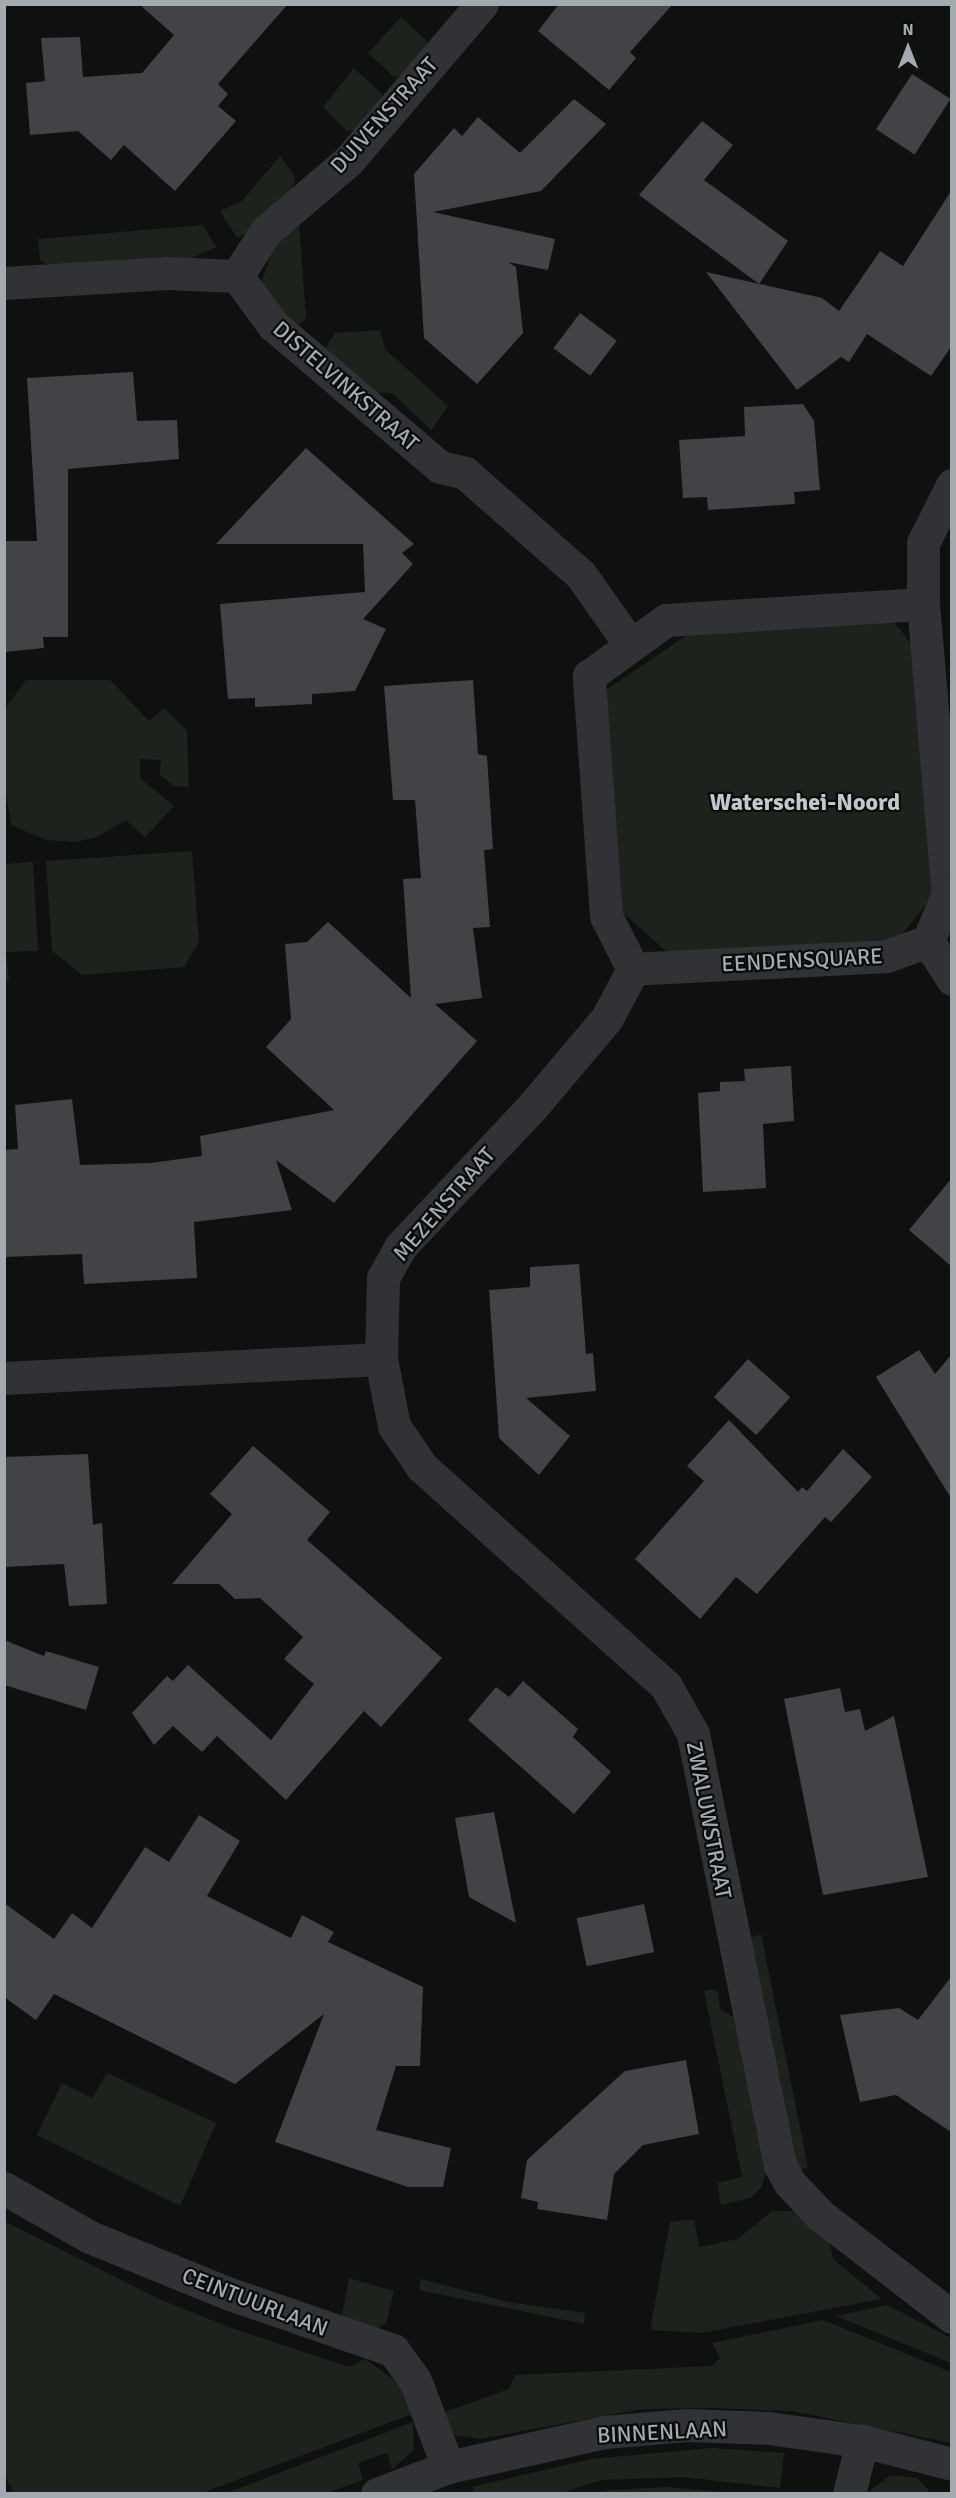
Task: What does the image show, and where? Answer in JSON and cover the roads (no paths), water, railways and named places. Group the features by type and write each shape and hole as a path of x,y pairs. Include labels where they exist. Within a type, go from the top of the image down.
{"street":[{"name":"DUIVENSTRAAT","path":"237,276 266,231 348,160 482,4"},
{"path":"4,283 168,273 237,276"},
{"name":"DISTELVINKSTRAAT","path":"237,276 273,325 440,467 465,472 582,575 629,644"},
{"path":"951,484 923,543 923,604 948,894 928,941 951,979"},
{"path":"633,969 606,916 589,676 629,644 666,620 923,604"},
{"name":"EENDENSQUARE","path":"633,969 887,956 928,941"},
{"name":"MEZENSTRAAT","path":"381,1359 383,1278 400,1247 532,1107 607,1018 633,969"},
{"path":"4,1378 381,1359"},
{"name":"ZWALUWSTRAAT","path":"381,1359 394,1426 422,1467 666,1686 693,1734 780,2165 789,2182 820,2215 951,2317"},
{"name":"CEINTUURLAAN","path":"4,2188 90,2236 164,2267 328,2331 393,2350 415,2380 448,2467"},
{"name":"BINNENLAAN","path":"377,2493 448,2467 604,2432 687,2425 768,2428 862,2441 951,2464"},
{"path":"849,2493 862,2441"}],"district":[{"name":"Waterschei-Noord","path":"805,803"}]}
